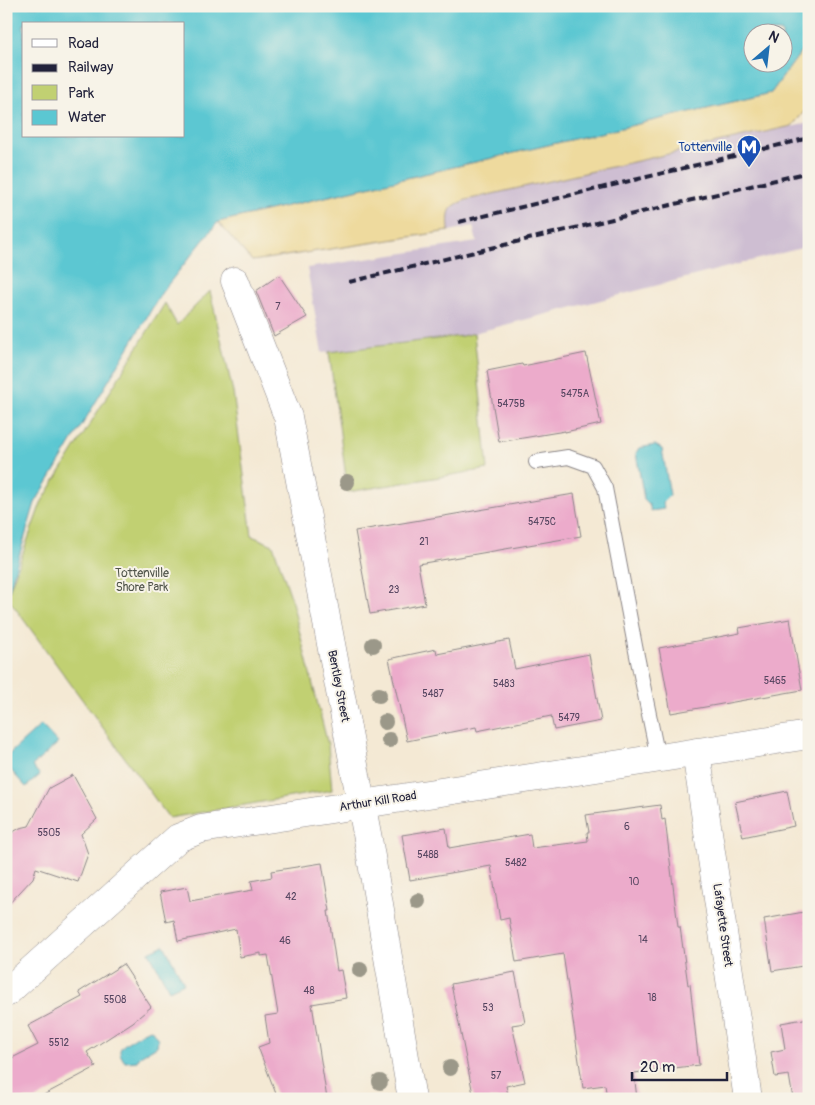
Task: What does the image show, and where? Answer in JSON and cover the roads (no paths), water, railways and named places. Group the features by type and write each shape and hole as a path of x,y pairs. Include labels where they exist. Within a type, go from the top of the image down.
{"street":[{"name":"Bentley Street","path":"235,281 288,418 361,804 412,1099"},
{"name":"Arthur Kill Road","path":"6,993 178,838 201,829 809,735"},
{"name":"Lafayette Street","path":"696,752 748,1099"}],"lane":[{"path":"536,462 568,457 593,466 605,488 658,758"}],"water":[{"path":"6,6 809,6 809,41 792,64 792,22 742,22 742,72 786,72 771,93 218,222 162,292 35,503 6,600"},
{"path":"655,445 662,449 670,495 663,502 664,509 651,511 649,504 644,499 636,453 639,448"},
{"path":"41,725 58,743 32,766 40,775 26,787 6,765 6,757"},
{"path":"164,945 184,983 169,990 149,952"},
{"path":"151,1029 158,1039 157,1046 140,1056 137,1061 125,1062 120,1049 127,1042"}],"railway":[{"path":"459,222 809,138"},
{"path":"349,282 809,172"}],"place":[{"name":"Tottenville","path":"749,168"}],"park label":[{"name":"Tottenville Shore Park","path":"142,580"}]}
